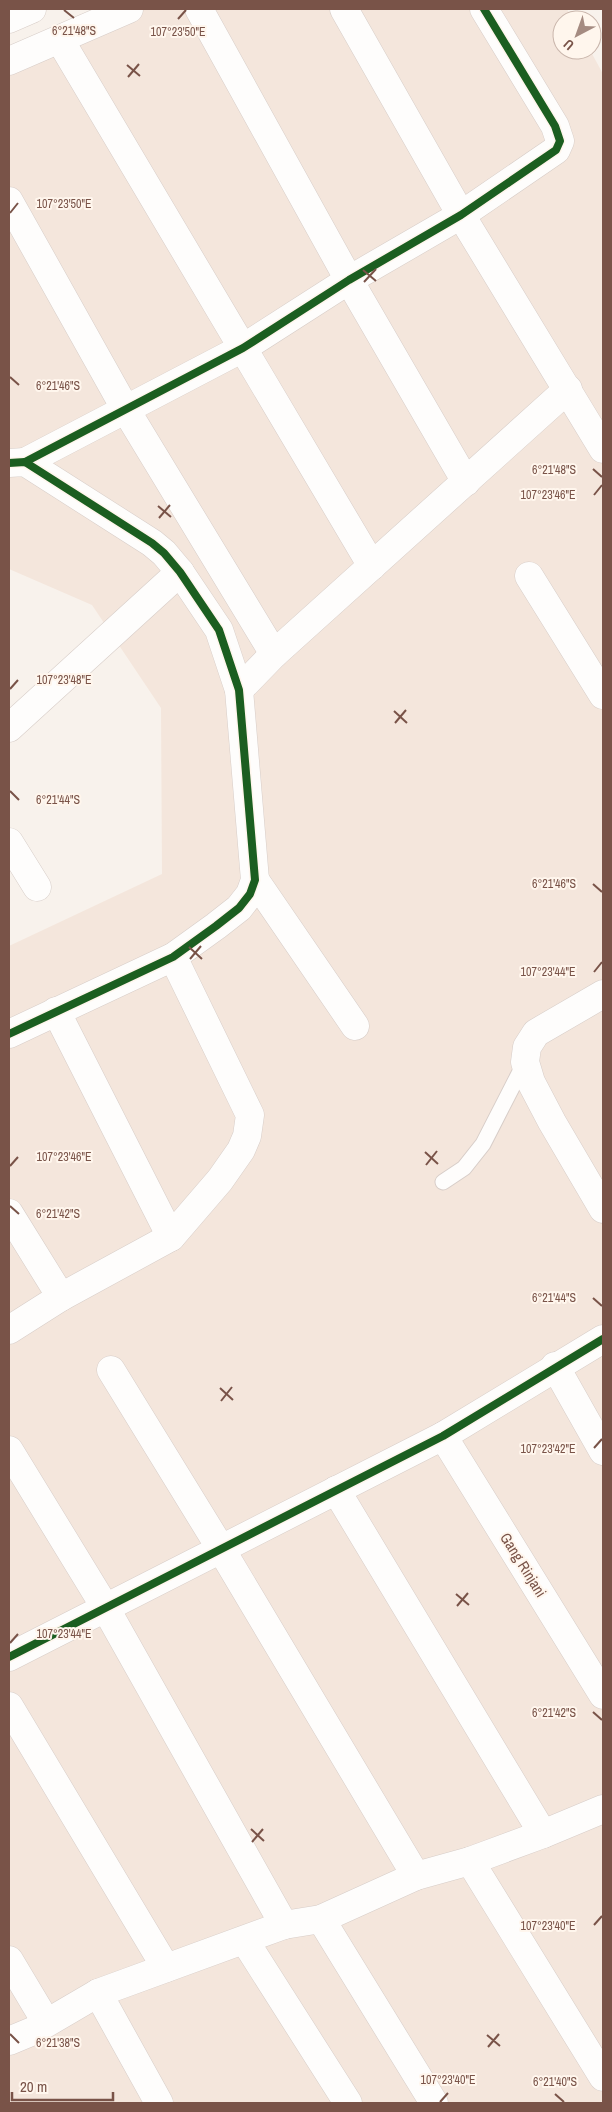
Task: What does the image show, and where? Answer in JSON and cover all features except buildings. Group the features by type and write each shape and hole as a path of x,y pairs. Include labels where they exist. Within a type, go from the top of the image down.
{"street":[{"path":"9,20 32,9"},
{"path":"9,61 129,9"},
{"path":"199,9 349,280 466,482"},
{"path":"344,9 461,214 603,448"},
{"path":"17,462 126,410 243,348 349,280 461,214 556,150 560,141 555,126 484,9"},
{"path":"60,40 372,566"},
{"path":"9,200 126,410 274,654"},
{"path":"238,690 274,654 568,389"},
{"path":"9,1034 174,957 239,908 250,894 255,880 238,690 219,630 180,572 152,542 17,462"},
{"path":"9,728 180,572"},
{"path":"529,576 538,594 603,695"},
{"path":"9,842 37,887"},
{"path":"255,880 355,1026"},
{"path":"9,1330 61,1298 171,1237 220,1180 247,1136 250,1115 174,957"},
{"path":"603,994 536,1033 527,1048 525,1062 532,1082 552,1122 603,1209"},
{"path":"56,1011 171,1237"},
{"path":"9,1214 61,1298"},
{"path":"9,1657 443,1436 603,1338"},
{"path":"555,1366 603,1451"},
{"path":"111,1370 221,1548 416,1876"},
{"name":"Gang Rinjani","path":"443,1436 603,1695"},
{"path":"9,1450 105,1607 284,1925"},
{"path":"336,1490 544,1834"},
{"path":"9,1706 166,1968"},
{"path":"9,2041 33,2031 98,1993 245,1941 284,1925 321,1919 416,1876 470,1861 544,1834 603,1809"},
{"path":"470,1861 603,2077"},
{"path":"321,1919 434,2103"},
{"path":"245,1941 348,2103"},
{"path":"9,1960 46,2022"},
{"path":"98,1993 159,2103"}],"lane":[{"path":"443,1182 464,1168 484,1144 525,1062"}],"shaded area":[{"path":"107,9 567,9 552,10 552,60 595,60 603,74 603,2103 9,2103 9,946 162,874 161,708 92,605 9,569 9,54"}],"cycle path":[{"path":"25,462 243,348 349,280 461,215 556,150 560,141 555,126 484,9"},
{"path":"9,463 25,462 152,543 164,553 180,572 219,630 239,690 255,880 250,894 239,908 173,957 9,1034"},
{"path":"9,1657 443,1436 603,1339"}]}
